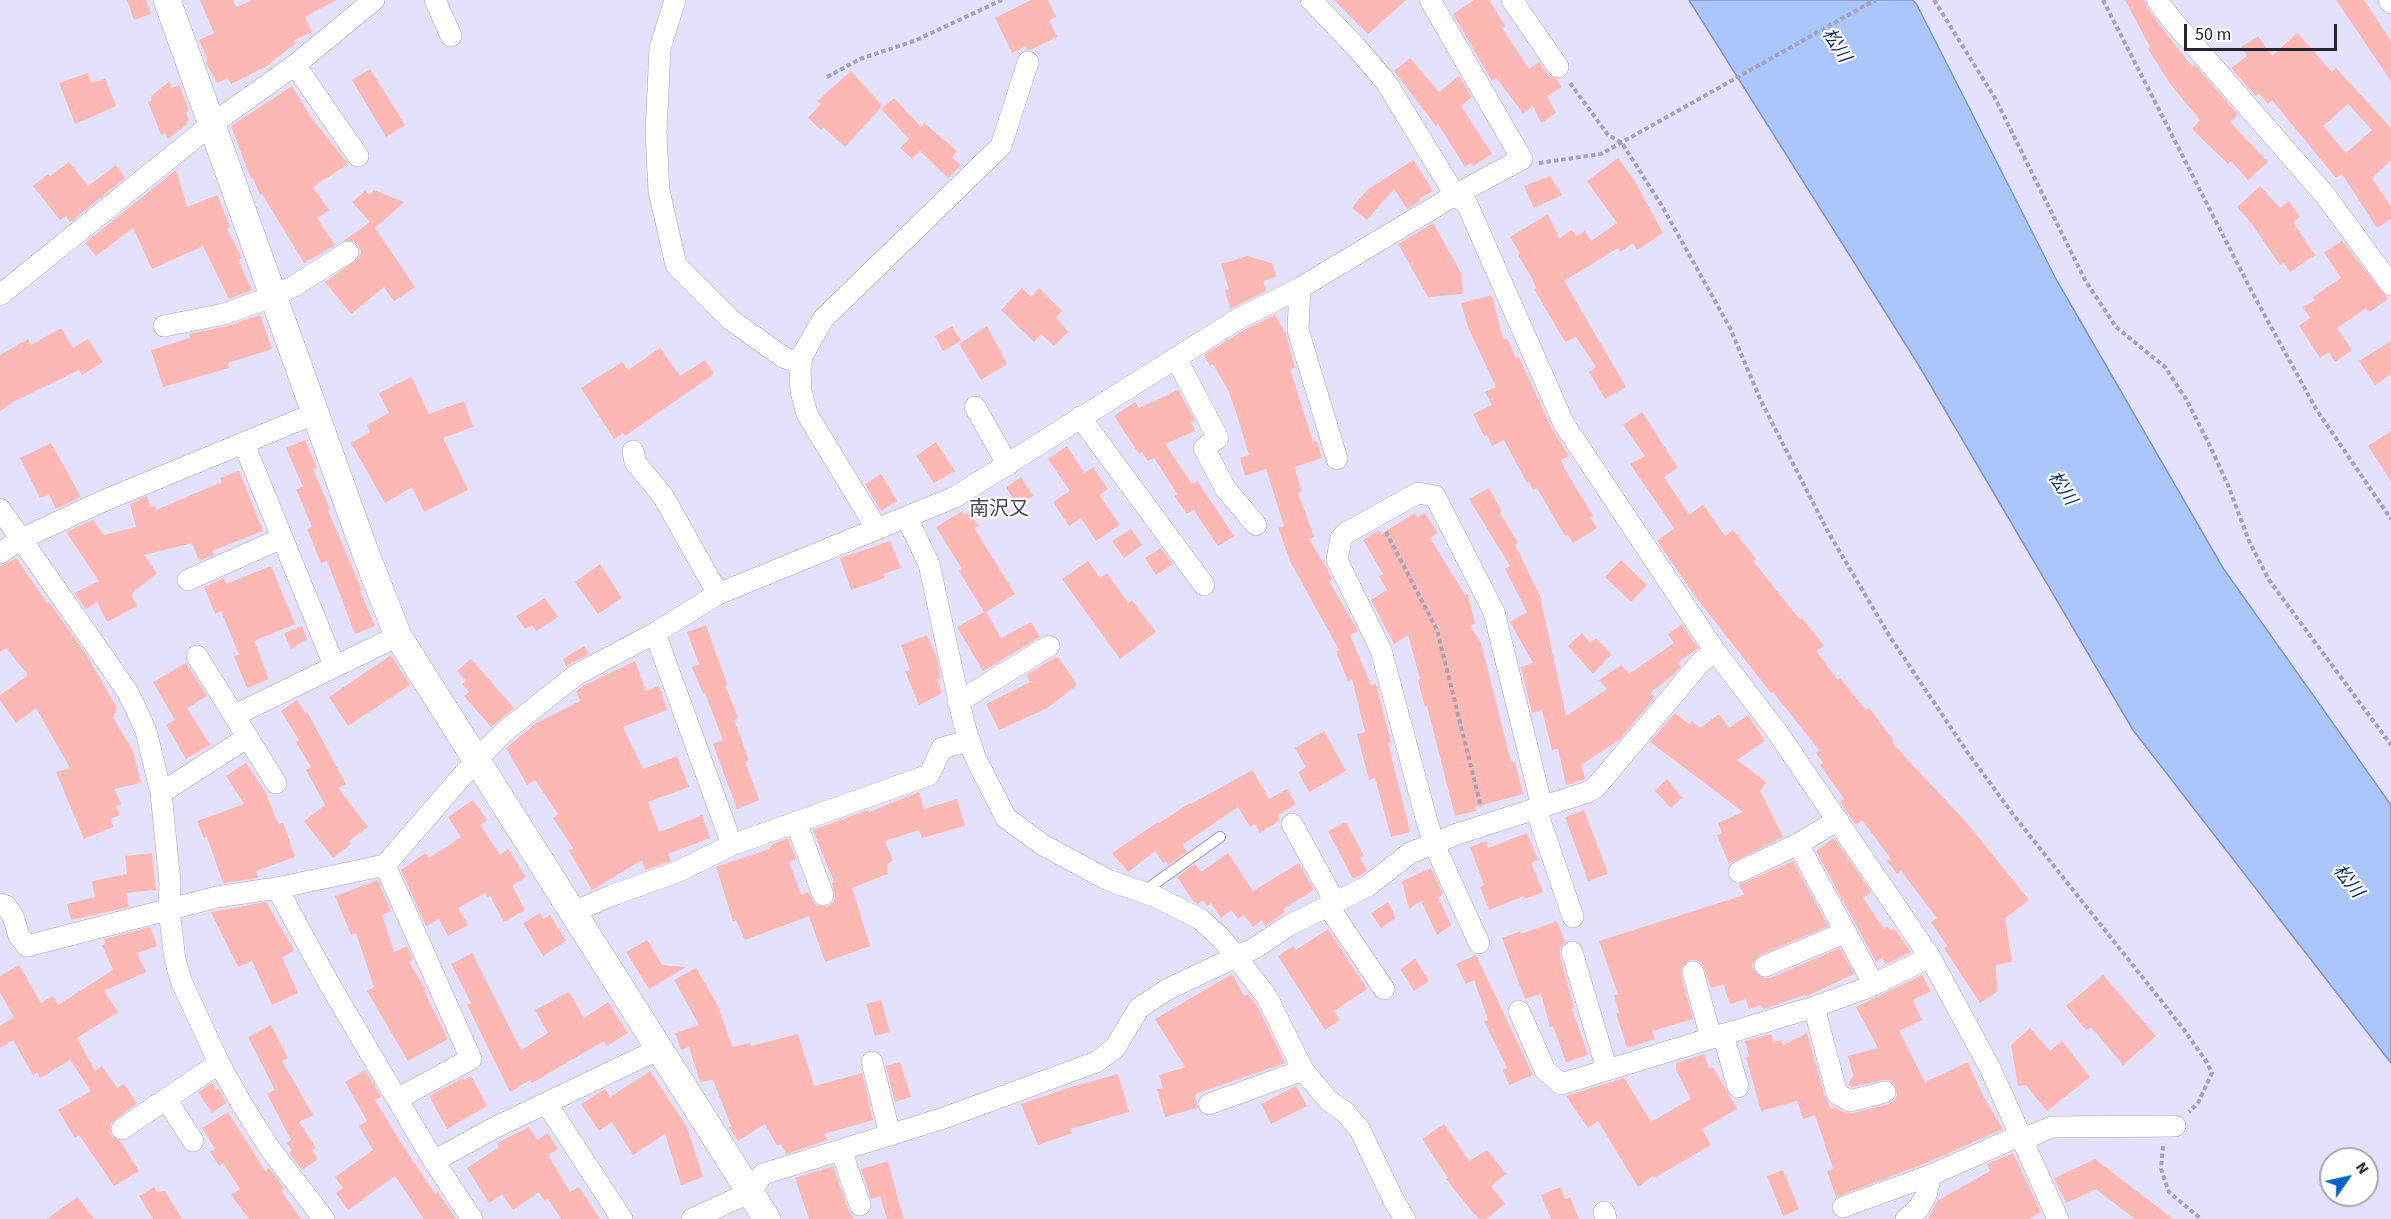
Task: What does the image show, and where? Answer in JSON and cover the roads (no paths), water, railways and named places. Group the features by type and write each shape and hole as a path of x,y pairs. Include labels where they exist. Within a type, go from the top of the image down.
{"street":[{"path":"167,0 398,636 767,1219"},
{"path":"0,295 212,123 295,65 374,0"},
{"path":"435,0 451,36"},
{"path":"675,0 660,48 656,133 659,191 676,266 731,320 783,357 801,364"},
{"path":"1311,0 1386,82 1455,195 1467,204 1564,424 1715,651 1778,733 1930,957 1979,1047 2058,1219"},
{"path":"0,904 6,906 13,916 19,936 27,946 217,897 277,888 385,865 477,759 504,732 576,675 655,633 718,594 955,497 1238,319 1300,288 1455,195 1522,159 1430,0"},
{"path":"1512,0 1558,68"},
{"path":"2157,0 2325,195 2391,285"},
{"path":"877,529 807,414 801,391 802,356 824,319 1001,146 1028,62"},
{"path":"295,65 358,156"},
{"path":"164,326 224,314 274,296 348,252"},
{"path":"1300,288 1298,330 1337,459"},
{"path":"1176,358 1218,438 1204,447 1226,488 1256,525"},
{"path":"975,407 1008,465"},
{"path":"0,553 21,539 103,501 316,413"},
{"path":"1080,417 1204,585"},
{"path":"244,444 334,665"},
{"path":"633,452 635,462 663,496 718,594"},
{"path":"1479,943 1425,819 1381,650 1337,560 1341,538 1418,493 1435,496 1494,612 1539,808 1573,917"},
{"path":"0,509 127,691 146,731 161,794 175,960 182,983 219,1064 270,1149 324,1219"},
{"path":"907,518 930,564 958,702 969,741 992,794 1006,818 1043,845 1108,880 1143,892 1200,919 1222,939 1267,997 1303,1070 1329,1101 1345,1112 1360,1130 1405,1219"},
{"path":"188,580 282,538"},
{"path":"655,633 732,845"},
{"path":"235,715 334,665 398,636"},
{"path":"958,702 1049,646"},
{"path":"692,1219 751,1192 763,1174 890,1135 1096,1062 1114,1047 1139,1008 1168,989 1255,948 1288,926 1368,886 1404,857 1486,825 1596,788 1700,663 1715,651"},
{"path":"197,656 276,783"},
{"path":"161,794 248,737"},
{"path":"572,913 610,896 677,872 732,845 929,775 942,748 969,741"},
{"path":"1739,872 1798,844 1838,820"},
{"path":"796,822 824,895"},
{"path":"1292,824 1332,904 1384,989"},
{"path":"1798,844 1874,985"},
{"path":"385,865 471,1059 397,1099"},
{"path":"277,888 327,980 397,1099 472,1219"},
{"path":"1765,966 1846,932"},
{"path":"1572,952 1607,1070"},
{"path":"1519,1011 1545,1070 1561,1084 1814,1007 1874,985 1930,957"},
{"path":"1693,972 1738,1087"},
{"path":"1814,1007 1837,1094 1850,1101 1885,1092"},
{"path":"434,1161 494,1128 659,1049"},
{"path":"872,1062 890,1135"},
{"path":"122,1129 219,1064"},
{"path":"1209,1104 1303,1070"},
{"path":"166,1099 194,1141"},
{"path":"547,1104 622,1219"},
{"path":"1844,1207 2052,1127 2175,1126"},
{"path":"841,1150 860,1205"},
{"path":"1905,1219 1919,1208 1926,1195 1931,1175"}],"lane":[{"path":"1143,892 1221,837"}],"water":[{"name":"松川","path":"1689,0 1913,0 1917,5 2056,279 2223,568 2391,805 2391,1063 2133,730 1918,364"}],"district":[{"name":"南沢又","path":"999,511"}]}
